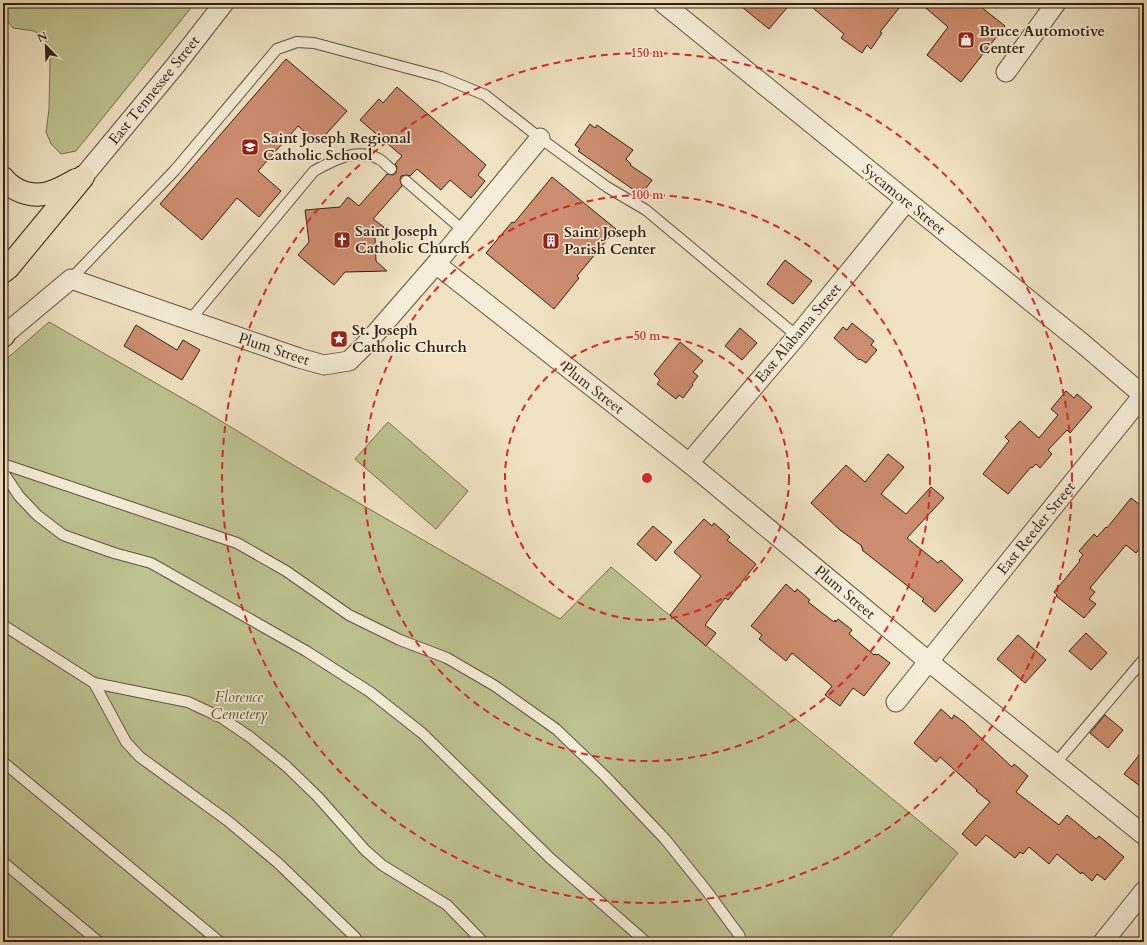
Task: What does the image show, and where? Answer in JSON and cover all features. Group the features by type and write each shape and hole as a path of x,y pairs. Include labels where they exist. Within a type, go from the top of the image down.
{"highway":[{"path":"3,178 7,183 22,193 39,194 53,192 83,177"},
{"path":"3,272 8,268 83,177"}],"street":[{"name":"East Tennessee Street","path":"83,177 175,66 224,3"},
{"name":"Sycamore Street","path":"663,3 1144,395"},
{"path":"1006,72 1056,3"},
{"path":"436,264 540,138"},
{"name":"East Alabama Street","path":"689,463 797,336 906,202"},
{"name":"Plum Street","path":"71,279 299,358 324,365 349,361 436,264 689,463 928,661 1144,835"},
{"path":"3,336 71,279"},
{"name":"East Reeder Street","path":"896,702 1144,395"},
{"path":"1103,942 1144,891"}],"lane":[{"path":"71,279 175,170 277,49 297,42 314,43 442,76 485,95 540,138 607,187 646,210 797,336"},
{"path":"190,320 314,171 332,161 348,155 365,154 380,159 391,169"},
{"path":"406,181 464,231"},
{"path":"3,464 237,543 286,571 349,615 400,640 447,658 495,686 556,729 605,776 665,839 706,890 739,935 742,942"},
{"path":"3,472 19,496 37,515 63,535 114,553 151,563 306,651 370,692 422,733 550,858 646,942"},
{"path":"3,625 94,683 188,702 222,718 250,737 286,766 318,797 365,850 382,865 447,905 483,942"},
{"path":"1055,764 1144,659"},
{"path":"94,683 126,742 140,757 228,821 278,863 355,937 358,942"},
{"path":"3,762 220,942"},
{"path":"3,862 99,942"}],"green space":[{"path":"3,3 195,3 76,151 61,154 51,144 46,132 49,109 50,61 45,39 34,31 13,28 3,15"},
{"name":"Florence Cemetery","path":"49,322 203,410 293,465 560,619 611,567 958,853 886,942 3,942 3,362"},
{"path":"388,422 468,491 436,529 355,459"}],"building":[{"path":"737,3 791,3 769,29"},
{"path":"807,3 903,3 880,32 882,33 871,49 867,45 862,53 841,38 844,34"},
{"name":"Bruce Automotive Center","path":"920,3 976,3 1005,26 961,82 927,55 948,27"},
{"path":"286,59 347,111 318,143 298,126 258,171 281,191 259,217 237,198 202,240 160,204"},
{"path":"397,87 486,165 478,175 485,181 471,198 450,180 441,190 417,169 410,176 401,176 400,180 402,186 373,219 384,227 375,238 376,261 387,271 345,272 334,285 298,255 309,242 305,210 340,207 348,197 359,206 387,174 393,175 396,173 397,167 395,164 402,156 360,120 379,99 383,103"},
{"path":"590,124 595,128 597,125 633,150 626,159 631,164 630,165 652,180 641,195 578,151 580,149 575,145"},
{"name":"Saint Joseph Parish Center","path":"552,177 616,229 577,276 579,278 554,309 486,253 512,222 514,223"},
{"path":"785,260 812,281 793,304 767,284"},
{"path":"852,323 874,341 871,345 877,350 866,363 860,359 859,360 834,338 843,327 847,330"},
{"path":"136,325 177,350 183,340 200,350 182,380 124,346"},
{"path":"740,328 757,343 742,360 725,346"},
{"path":"680,342 703,361 693,372 698,376 692,384 693,385 683,398 679,395 676,399 657,384 660,380 654,374"},
{"path":"1066,391 1074,398 1077,394 1092,407 1070,433 1067,430 1048,450 1052,454 1040,468 1036,464 1032,468 1031,467 1008,494 983,474 1009,441 1005,437 1020,421 1039,438 1058,415 1051,409"},
{"path":"888,454 904,467 881,494 906,514 931,487 944,498 907,538 938,563 941,560 963,580 935,612 922,601 924,599 862,550 862,546 840,530 811,503 846,465 865,482"},
{"path":"1131,498 1144,508 1144,544 1136,553 1126,545 1090,588 1095,592 1089,599 1096,604 1084,618 1056,596 1057,595 1054,592 1080,561 1079,560 1083,555 1079,551 1094,534 1097,537 1106,527 1107,528"},
{"path":"704,519 712,526 714,523 730,537 727,540 756,564 728,600 725,598 705,625 716,633 706,646 670,615 701,576 674,552"},
{"path":"653,526 672,542 656,561 637,544"},
{"path":"786,584 795,592 797,589 810,600 808,602 834,622 838,619 852,630 849,634 874,655 878,654 890,663 864,696 853,688 840,706 825,695 832,686 792,653 786,661 759,639 762,635 751,626"},
{"path":"1086,633 1107,653 1091,670 1069,651"},
{"path":"1018,635 1046,660 1025,683 997,659"},
{"path":"941,709 952,719 954,715 965,723 1012,767 1014,764 1028,776 1016,792 1059,825 1067,815 1096,839 1099,836 1124,857 1105,880 1097,874 1092,881 1057,854 1049,864 1029,847 1023,854 1020,852 1015,858 986,835 976,846 962,834 990,802 940,757 936,762 914,743"},
{"path":"1105,715 1123,730 1108,748 1090,733"},
{"path":"1144,749 1144,789 1124,774"}],"place":[{"name":"Bruce Automotive Center","path":"966,40"},
{"name":"Saint Joseph Regional Catholic School","path":"250,147"},
{"name":"Saint Joseph Catholic Church","path":"342,240"},
{"name":"Saint Joseph Parish Center","path":"551,241"},
{"name":"St. Joseph Catholic Church","path":"339,339"}]}
